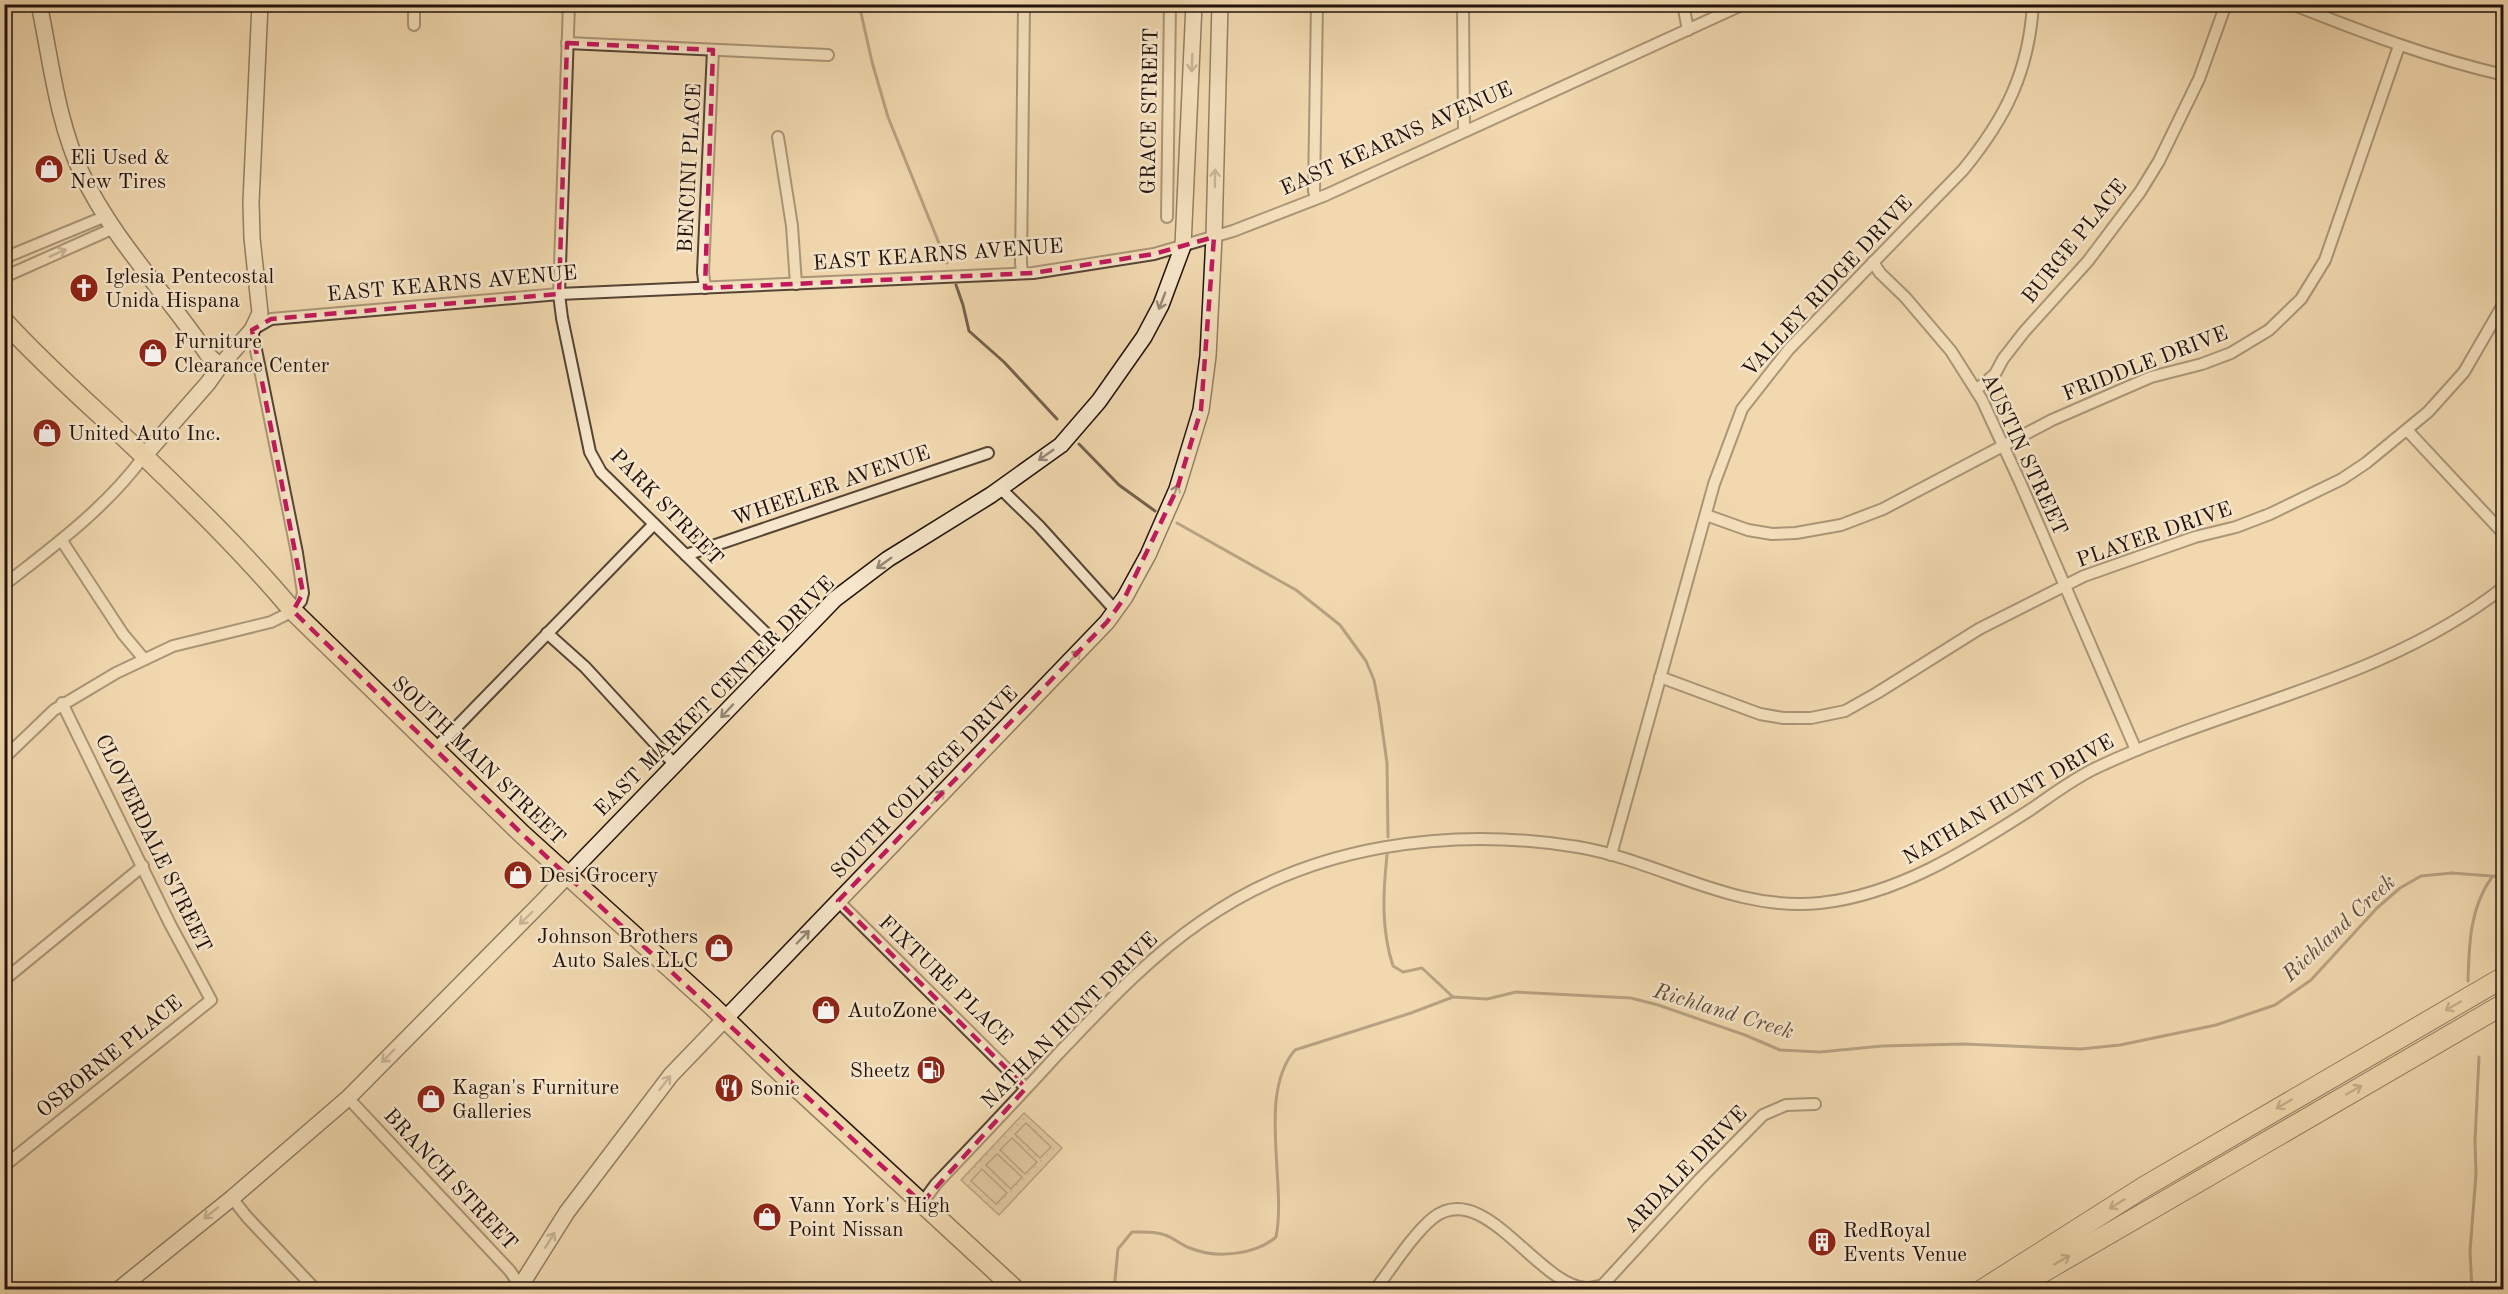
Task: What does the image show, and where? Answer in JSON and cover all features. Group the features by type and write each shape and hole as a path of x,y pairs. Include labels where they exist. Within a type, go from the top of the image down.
{"highway":[{"path":"1982,1290 2154,1181 2504,977"},
{"path":"2012,1290 2504,1004"}],"main road":[{"path":"39,4 63,117 82,175 110,222 208,355 220,366"},
{"path":"252,330 260,313 252,238 251,202 260,4"},
{"name":"EAST MARKET CENTER DRIVE","path":"118,1290 232,1198 348,1098 835,599 888,559 1000,488 1061,445 1099,401 1144,337 1161,305 1183,246 1194,4"},
{"name":"SOUTH COLLEGE DRIVE","path":"521,1288 567,1212 671,1076 1107,622 1125,597 1148,555 1177,489 1201,410 1208,356 1214,237 1220,4"},
{"name":"SOUTH MAIN STREET","path":"4,321 144,456 262,574 294,611 434,750 567,876 726,1019 783,1075 1016,1290"},
{"name":"EAST KEARNS AVENUE","path":"144,456 252,330"}],"street":[{"path":"414,4 414,25"},
{"name":"PARK STREET","path":"568,4 559,294 590,452 602,472 784,651"},
{"path":"1022,273 1024,4"},
{"name":"GRACE STREET","path":"1167,217 1170,4"},
{"path":"1316,198 1314,191 1317,4"},
{"path":"1463,4 1464,131"},
{"path":"1683,4 1688,30"},
{"name":"EAST KEARNS AVENUE","path":"252,330 271,319 559,294 1022,273 1154,254 1269,218 1744,4"},
{"name":"VALLEY RIDGE DRIVE","path":"1611,855 1722,458 1742,409 1789,349 1962,170 1987,140 2013,95 2027,52 2033,4"},
{"name":"BURGE PLACE","path":"1976,390 1995,374 2003,359 2024,332 2088,261 2140,192 2159,161 2199,79 2226,4"},
{"path":"2292,4 2399,46 2461,65 2504,75"},
{"path":"567,43 828,55"},
{"name":"FRIDDLE DRIVE","path":"1706,515 1748,530 1772,534 1818,531 1840,525 1883,509 2052,420 2118,390 2151,377 2202,364 2231,353 2269,330 2286,315 2314,281 2325,260 2399,46"},
{"name":"BENCINI PLACE","path":"705,288 713,50"},
{"path":"778,137 792,226 796,284"},
{"path":"4,258 110,222"},
{"path":"4,277 110,222"},
{"name":"AUSTIN STREET","path":"1874,262 1880,273 1905,297 1951,351 1976,390 2136,750"},
{"name":"PLAYER DRIVE","path":"1660,676 1760,714 1783,718 1811,718 1845,711 1979,629 2084,576 2195,537 2236,527 2294,504 2342,479 2407,430 2464,372 2504,303"},
{"path":"4,758 62,703 144,658 184,643 271,622 294,611 301,601 303,593 252,330"},
{"path":"2407,430 2504,534"},
{"name":"WHEELER AVENUE","path":"686,555 988,453"},
{"path":"4,585 62,541 129,476 144,456"},
{"path":"1000,488 1039,526 1115,610"},
{"path":"434,750 654,524"},
{"path":"62,541 123,634 144,658"},
{"name":"NATHAN HUNT DRIVE","path":"922,1203 1026,1089 1137,973 1188,931 1232,902 1269,882 1298,870 1354,852 1443,841 1534,841 1611,855 1715,891 1759,901 1798,904 1845,899 1877,891 1946,861 2091,770 2136,750 2286,698 2385,659 2456,621 2504,587"},
{"path":"547,633 585,667 675,765"},
{"name":"CLOVERDALE STREET","path":"62,703 211,1000"},
{"path":"4,980 143,866"},
{"name":"FIXTURE PLACE","path":"838,901 1026,1089"},
{"name":"OSBORNE PLACE","path":"4,1166 211,1000"},
{"name":"BRANCH STREET","path":"348,1098 510,1271 521,1288"},
{"name":"ARDALE DRIVE","path":"1598,1288 1763,1115 1786,1105 1815,1104"},
{"path":"232,1198 316,1290"},
{"path":"1375,1290 1427,1222 1441,1213 1458,1209 1479,1214 1561,1278 1585,1288 1598,1288"}],"highlighted area":[{"path":"567,43 713,50 705,288 1033,273 1154,254 1214,237 1201,410 1177,489 1125,597 1107,622 838,901 1026,1088 922,1203 522,834 293,611 303,593 252,330 271,319 559,294"}],"shaded area":[{"path":"1024,1113 1062,1148 999,1215 961,1180"},
{"path":"1026,1123 1051,1147 1040,1158 1015,1134"},
{"path":"1012,1138 1037,1162 1025,1174 1000,1150"},
{"path":"997,1154 1022,1177 1011,1189 986,1165"},
{"path":"982,1169 1007,1193 996,1204 971,1181"}],"waterway":[{"path":"859,4 872,62 888,117 947,263"},
{"path":"956,285 969,331 1004,362 1057,419"},
{"path":"1079,444 1119,485 1155,511"},
{"path":"1177,523 1296,590 1340,625 1366,661 1374,680 1387,763 1388,837"},
{"path":"1387,855 1384,911 1386,938 1393,966 1403,972 1422,968 1453,997"},
{"name":"Richland Creek","path":"1114,1290 1118,1249 1132,1232 1161,1234 1187,1247 1223,1254 1257,1248 1276,1237 1278,1191 1275,1114 1284,1068 1295,1050 1411,1013 1453,997 1487,999 1516,992 1631,998 1745,1035 1780,1050 1820,1052 1882,1046 1964,1044 2081,1049 2120,1045 2216,1025 2275,1005 2311,980 2377,908 2400,888 2421,876 2452,873 2504,877"},
{"path":"2468,981 2472,926 2479,901 2492,877"},
{"path":"2472,1290 2470,1251 2476,1174 2475,1141 2479,1057"}],"place":[{"name":"Eli Used & New Tires","path":"49,169"},
{"name":"Iglesia Pentecostal Unida Hispana","path":"84,288"},
{"name":"Furniture Clearance Center","path":"153,353"},
{"name":"United Auto Inc.","path":"47,433"},
{"name":"Desi Grocery","path":"518,875"},
{"name":"Johnson Brothers Auto Sales LLC","path":"719,948"},
{"name":"AutoZone","path":"826,1010"},
{"name":"Sheetz","path":"931,1070"},
{"name":"Sonic","path":"729,1088"},
{"name":"Kagan's Furniture Galleries","path":"431,1099"},
{"name":"Vann York's High Point Nissan","path":"767,1217"},
{"name":"RedRoyal Events Venue","path":"1822,1242"}]}
